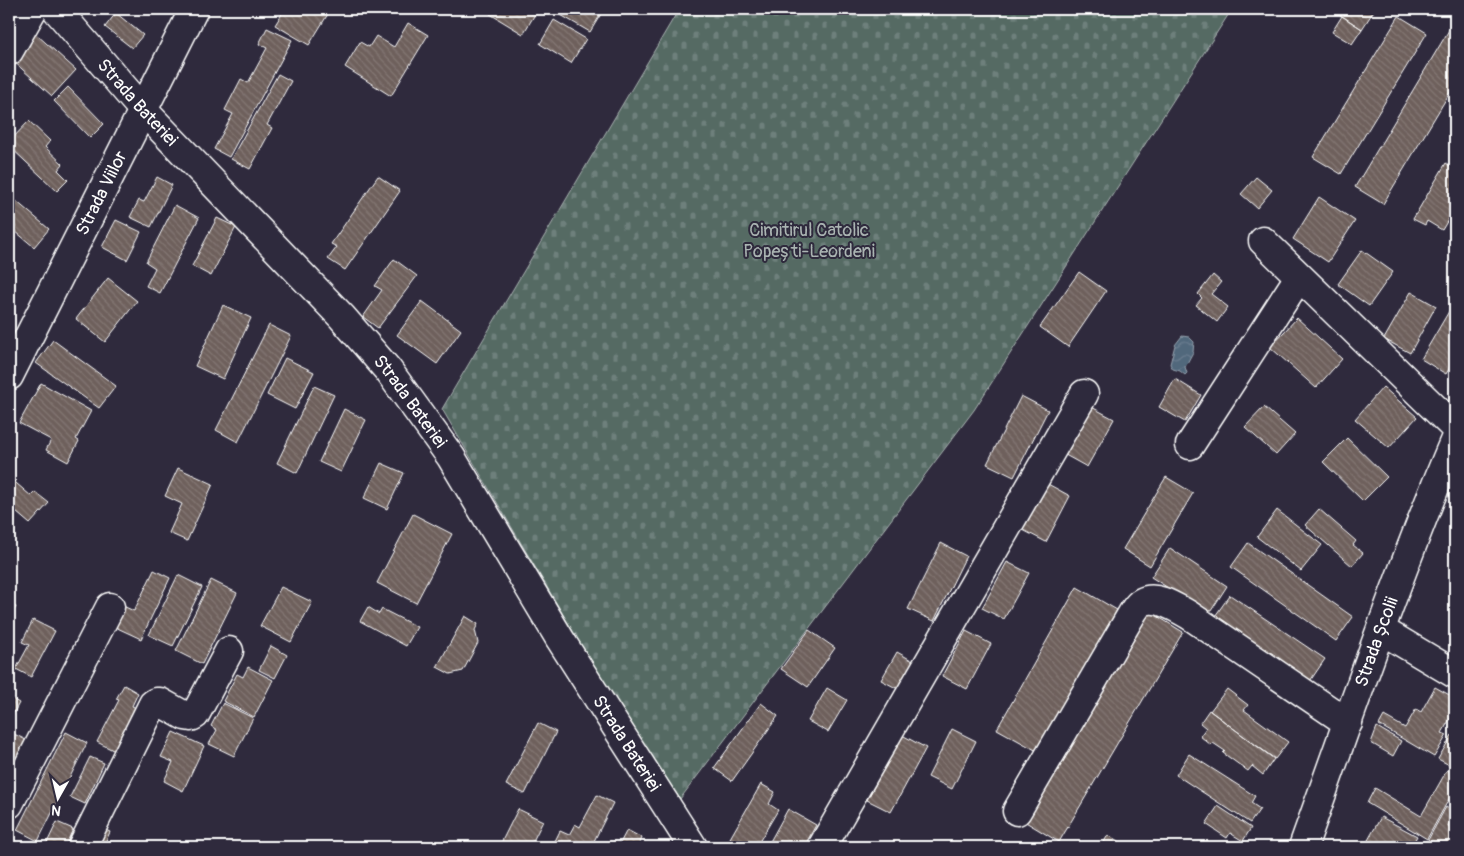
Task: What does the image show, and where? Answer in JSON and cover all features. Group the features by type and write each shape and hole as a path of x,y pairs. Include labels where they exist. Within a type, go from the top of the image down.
{"street":[{"path":"9,51 33,9"},
{"name":"Strada Bateriei","path":"56,9 143,110 342,318 388,370 451,458 560,639 693,847"},
{"name":"Strada Viilor","path":"9,376 194,9"},
{"path":"1263,241 1455,428"},
{"path":"1190,445 1299,277"},
{"path":"822,847 1084,394"},
{"name":"Strada Școlii","path":"1303,847 1381,630 1455,439"},
{"path":"1017,811 1133,612 1142,602 1154,600 1166,603 1188,615 1348,723"},
{"path":"9,804 110,607"},
{"path":"1381,630 1455,674"},
{"path":"82,847 153,704 160,702 186,716 191,717 195,715 229,651"}],"green space":[{"name":"Cimitirul Catolic Popești-Leordeni","path":"679,9 1232,9 974,410 680,799 584,650 442,409"}],"water":[{"path":"1182,336 1189,337 1194,342 1193,352 1185,367 1187,373 1185,375 1173,369 1170,364 1175,345"}],"building":[{"path":"285,9 331,9 309,45 275,25"},
{"path":"493,9 532,9 537,11 523,34 490,14"},
{"path":"562,9 604,9 590,32 559,14"},
{"path":"1331,9 1375,9 1362,29"},
{"path":"116,13 143,35 132,48 105,27"},
{"path":"1342,16 1362,29 1352,44 1332,32"},
{"path":"1399,16 1427,33 1341,174 1313,157"},
{"path":"554,20 586,39 571,63 540,44"},
{"path":"1455,20 1455,84 1383,204 1355,187"},
{"path":"408,23 428,35 391,96 345,67 360,42 369,47 376,36 394,47"},
{"path":"267,28 292,40 229,157 214,149 233,114 225,110 241,79 248,83 267,48 259,44"},
{"path":"36,34 76,70 52,96 12,60"},
{"path":"278,74 291,81 267,125 272,128 250,169 231,159"},
{"path":"68,87 104,124 90,138 54,101"},
{"path":"29,121 50,141 45,147 63,164 58,170 68,180 57,191 9,146 9,142"},
{"path":"1446,163 1455,169 1455,208 1442,230 1427,221 1425,225 1413,219"},
{"path":"378,176 400,191 345,270 328,259 337,247 331,244"},
{"path":"157,177 172,185 151,227 130,217 139,200 144,202"},
{"path":"1256,177 1272,190 1257,208 1241,194"},
{"path":"9,195 49,229 34,247 9,226"},
{"path":"1319,197 1355,221 1328,262 1293,239"},
{"path":"175,205 199,218 160,293 146,286 155,268 146,262"},
{"path":"217,218 236,227 211,276 192,266"},
{"path":"116,220 141,232 127,260 102,247"},
{"path":"1362,250 1393,272 1369,306 1338,284"},
{"path":"394,259 417,276 378,328 363,317 382,290 375,286"},
{"path":"1079,272 1106,291 1068,347 1040,327"},
{"path":"1213,275 1221,282 1211,294 1228,307 1217,322 1196,305 1202,298 1198,294"},
{"path":"108,278 137,301 105,342 76,319"},
{"path":"1411,292 1436,306 1410,353 1384,339"},
{"path":"422,301 461,330 437,364 397,335"},
{"path":"1455,301 1455,359 1446,374 1421,359"},
{"path":"223,305 251,318 223,379 195,366"},
{"path":"1297,318 1342,359 1316,388 1270,347"},
{"path":"269,325 291,336 238,442 216,430"},
{"path":"53,340 116,386 99,408 36,363"},
{"path":"285,358 314,372 295,409 267,395"},
{"path":"1175,379 1201,395 1185,422 1159,407"},
{"path":"41,383 91,411 76,439 79,441 68,462 46,450 51,440 19,423"},
{"path":"314,386 334,395 297,473 277,463"},
{"path":"1383,387 1417,417 1389,448 1355,419"},
{"path":"1021,396 1048,410 1014,477 987,464"},
{"path":"1084,403 1114,419 1087,467 1058,451"},
{"path":"1264,407 1295,434 1276,455 1245,427"},
{"path":"344,409 366,420 341,472 319,462"},
{"path":"1347,438 1387,477 1363,501 1323,462"},
{"path":"381,463 404,473 387,509 364,498"},
{"path":"178,468 213,484 187,541 169,533 182,504 165,496"},
{"path":"9,477 31,496 35,492 49,503 30,524 9,506"},
{"path":"1166,477 1193,493 1150,566 1123,549"},
{"path":"1046,483 1070,496 1046,542 1021,529"},
{"path":"1319,509 1356,541 1353,545 1363,553 1352,566 1305,525"},
{"path":"1277,510 1322,545 1301,571 1257,537"},
{"path":"413,514 452,534 416,603 377,583"},
{"path":"941,543 966,556 934,621 908,609"},
{"path":"1248,543 1353,617 1336,641 1231,567"},
{"path":"1170,548 1227,586 1209,614 1151,577"},
{"path":"1007,562 1029,573 1004,619 982,608"},
{"path":"154,570 170,578 141,639 113,626 123,606 134,611"},
{"path":"178,575 202,587 173,646 149,635"},
{"path":"211,580 237,593 202,664 176,651"},
{"path":"281,587 312,602 291,642 260,626"},
{"path":"1077,587 1117,610 1037,751 997,729"},
{"path":"1230,595 1325,659 1308,684 1213,619"},
{"path":"9,603 16,607 9,620"},
{"path":"368,607 379,614 382,609 417,627 406,646 360,621"},
{"path":"1144,608 1183,632 1059,842 1019,818"},
{"path":"465,616 478,624 475,630 478,643 463,671 450,674 437,667"},
{"path":"33,620 55,631 31,677 16,669 29,645 22,642"},
{"path":"809,630 835,648 808,687 781,669"},
{"path":"966,631 991,644 967,689 942,676"},
{"path":"271,646 287,655 275,678 259,670"},
{"path":"897,652 913,661 898,689 881,680"},
{"path":"248,667 273,680 254,717 223,701 237,674 243,677"},
{"path":"124,685 138,693 132,706 136,708 115,751 97,742 119,700 116,699"},
{"path":"1435,687 1455,698 1455,710 1442,733 1447,735 1434,757 1379,725 1384,716 1405,728 1416,709 1421,712"},
{"path":"827,688 847,700 828,732 808,721"},
{"path":"1227,689 1248,705 1244,710 1288,742 1275,759 1210,711"},
{"path":"9,697 19,703 9,722"},
{"path":"223,703 253,718 234,756 209,744 217,730 211,726"},
{"path":"761,703 778,716 732,781 714,768"},
{"path":"1209,710 1274,759 1263,775 1252,766 1248,771 1223,753 1225,751 1213,743 1211,745 1200,736 1206,728 1200,723"},
{"path":"538,723 556,732 525,794 506,785"},
{"path":"1377,727 1401,741 1393,756 1371,743"},
{"path":"952,729 976,741 952,789 928,777"},
{"path":"66,732 87,743 38,841 17,830"},
{"path":"173,732 204,746 183,791 164,781 173,762 161,757"},
{"path":"12,733 30,742 9,785 9,739"},
{"path":"902,735 926,748 891,812 867,800"},
{"path":"1452,735 1455,737 1455,768 1438,759"},
{"path":"1189,754 1255,796 1251,803 1260,809 1250,823 1176,775"},
{"path":"90,757 104,763 85,804 70,797"},
{"path":"1447,770 1455,774 1455,788 1427,839 1367,803 1375,788 1421,816"},
{"path":"761,784 775,792 769,804 778,810 756,847 725,847"},
{"path":"597,795 613,803 591,847 552,847 560,831 569,835 575,824 580,827"},
{"path":"1218,806 1251,828 1243,841 1230,833 1227,838 1206,824"},
{"path":"1446,807 1455,813 1448,826 1455,830 1455,847 1440,847 1428,840"},
{"path":"518,809 543,821 530,847 499,847"},
{"path":"788,809 816,825 804,847 767,847"},
{"path":"1381,817 1417,836 1411,847 1376,847 1367,842"},
{"path":"57,822 73,829 65,847 45,847"},
{"path":"97,826 110,832 104,845 109,847 87,847"},
{"path":"627,830 642,838 638,847 618,847"},
{"path":"1108,835 1128,847 1101,847"}]}
